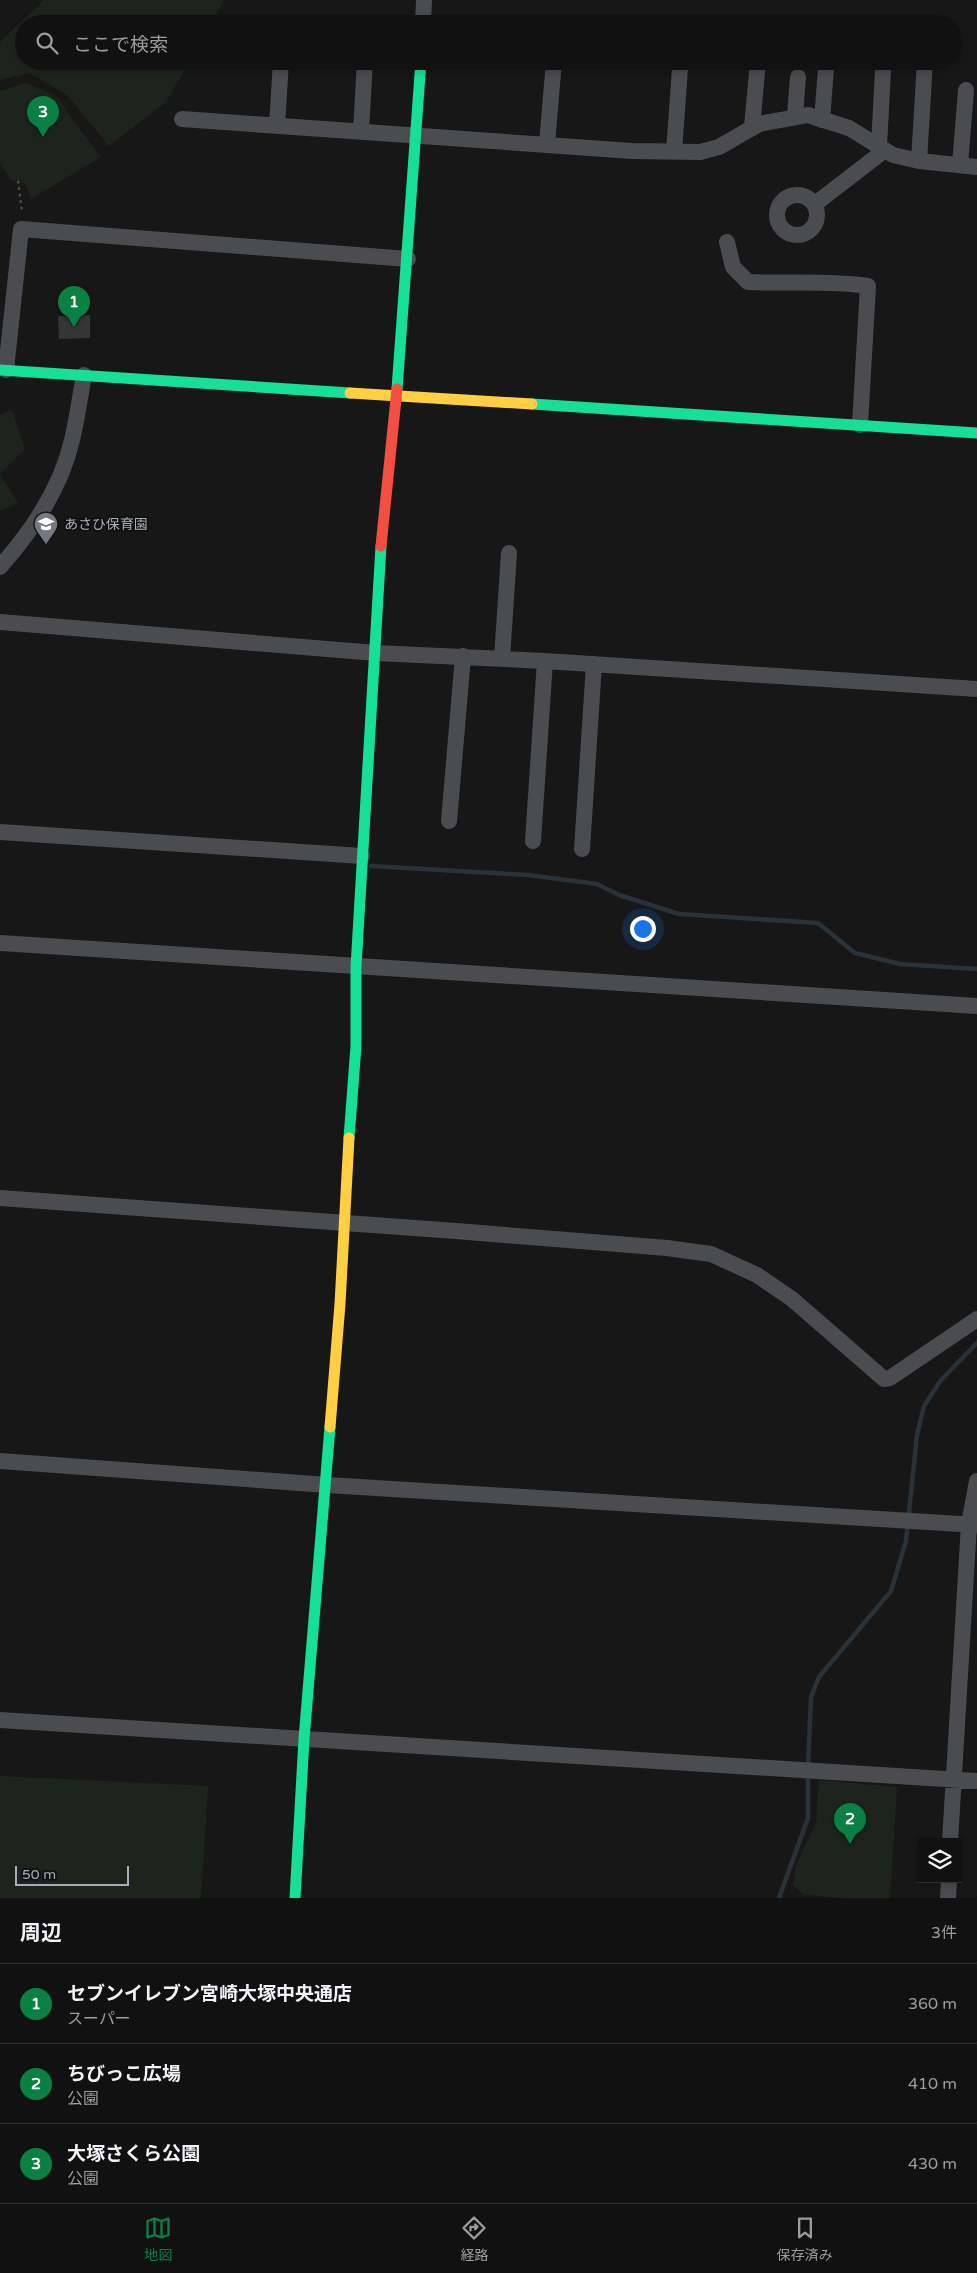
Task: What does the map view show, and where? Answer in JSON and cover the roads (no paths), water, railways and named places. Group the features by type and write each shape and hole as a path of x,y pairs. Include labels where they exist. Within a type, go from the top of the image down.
{"street":[{"path":"423,15 424,0"},
{"path":"277,126 280,70"},
{"path":"361,131 364,70"},
{"path":"295,1898 304,1738 340,1304 343,1222 356,1046 356,967 380,563 397,394 420,70"},
{"path":"547,144 553,70"},
{"path":"674,151 680,70"},
{"path":"752,127 757,70"},
{"path":"822,120 826,70"},
{"path":"815,204 882,148 883,70"},
{"path":"919,161 924,70"},
{"path":"795,116 798,77"},
{"path":"960,165 966,90"},
{"path":"182,119 547,144 700,152 719,146 752,127 795,116 808,115 849,128 893,155 919,161 977,167"},
{"path":"408,259 21,229 3,370 977,433"},
{"path":"727,242 733,267 748,282 818,283 837,281 868,286 860,425"},
{"path":"0,567 34,526 61,474 72,441 84,375"},
{"path":"502,658 509,553"},
{"path":"0,622 376,653 502,658 977,689"},
{"path":"449,821 463,656"},
{"path":"533,841 545,661"},
{"path":"582,848 594,664"},
{"path":"0,832 362,856"},
{"path":"0,943 977,1006"},
{"path":"0,1198 343,1222 667,1248 711,1254 757,1275 792,1299 884,1379 890,1378 977,1319"},
{"path":"0,1461 326,1485 973,1524"},
{"path":"950,1838 953,1780 977,1481"},
{"path":"0,1720 977,1781"},
{"path":"948,1883 948,1898"}],"waterway":[{"path":"371,866 528,875 597,884 619,895 679,914 818,923 855,953 900,964 977,969"},
{"path":"808,1767 811,1697 819,1677 891,1591 906,1541 917,1435 924,1406 941,1380 977,1343"},
{"path":"779,1898 808,1818 808,1774"}],"place":[{"name":"大塚さくら公園","path":"43,137"},
{"name":"セブンイレブン宮崎大塚中央通店","path":"74,327"},
{"name":"あさひ保育園","path":"46,545"},
{"name":"ちびっこ広場","path":"850,1844"}]}
